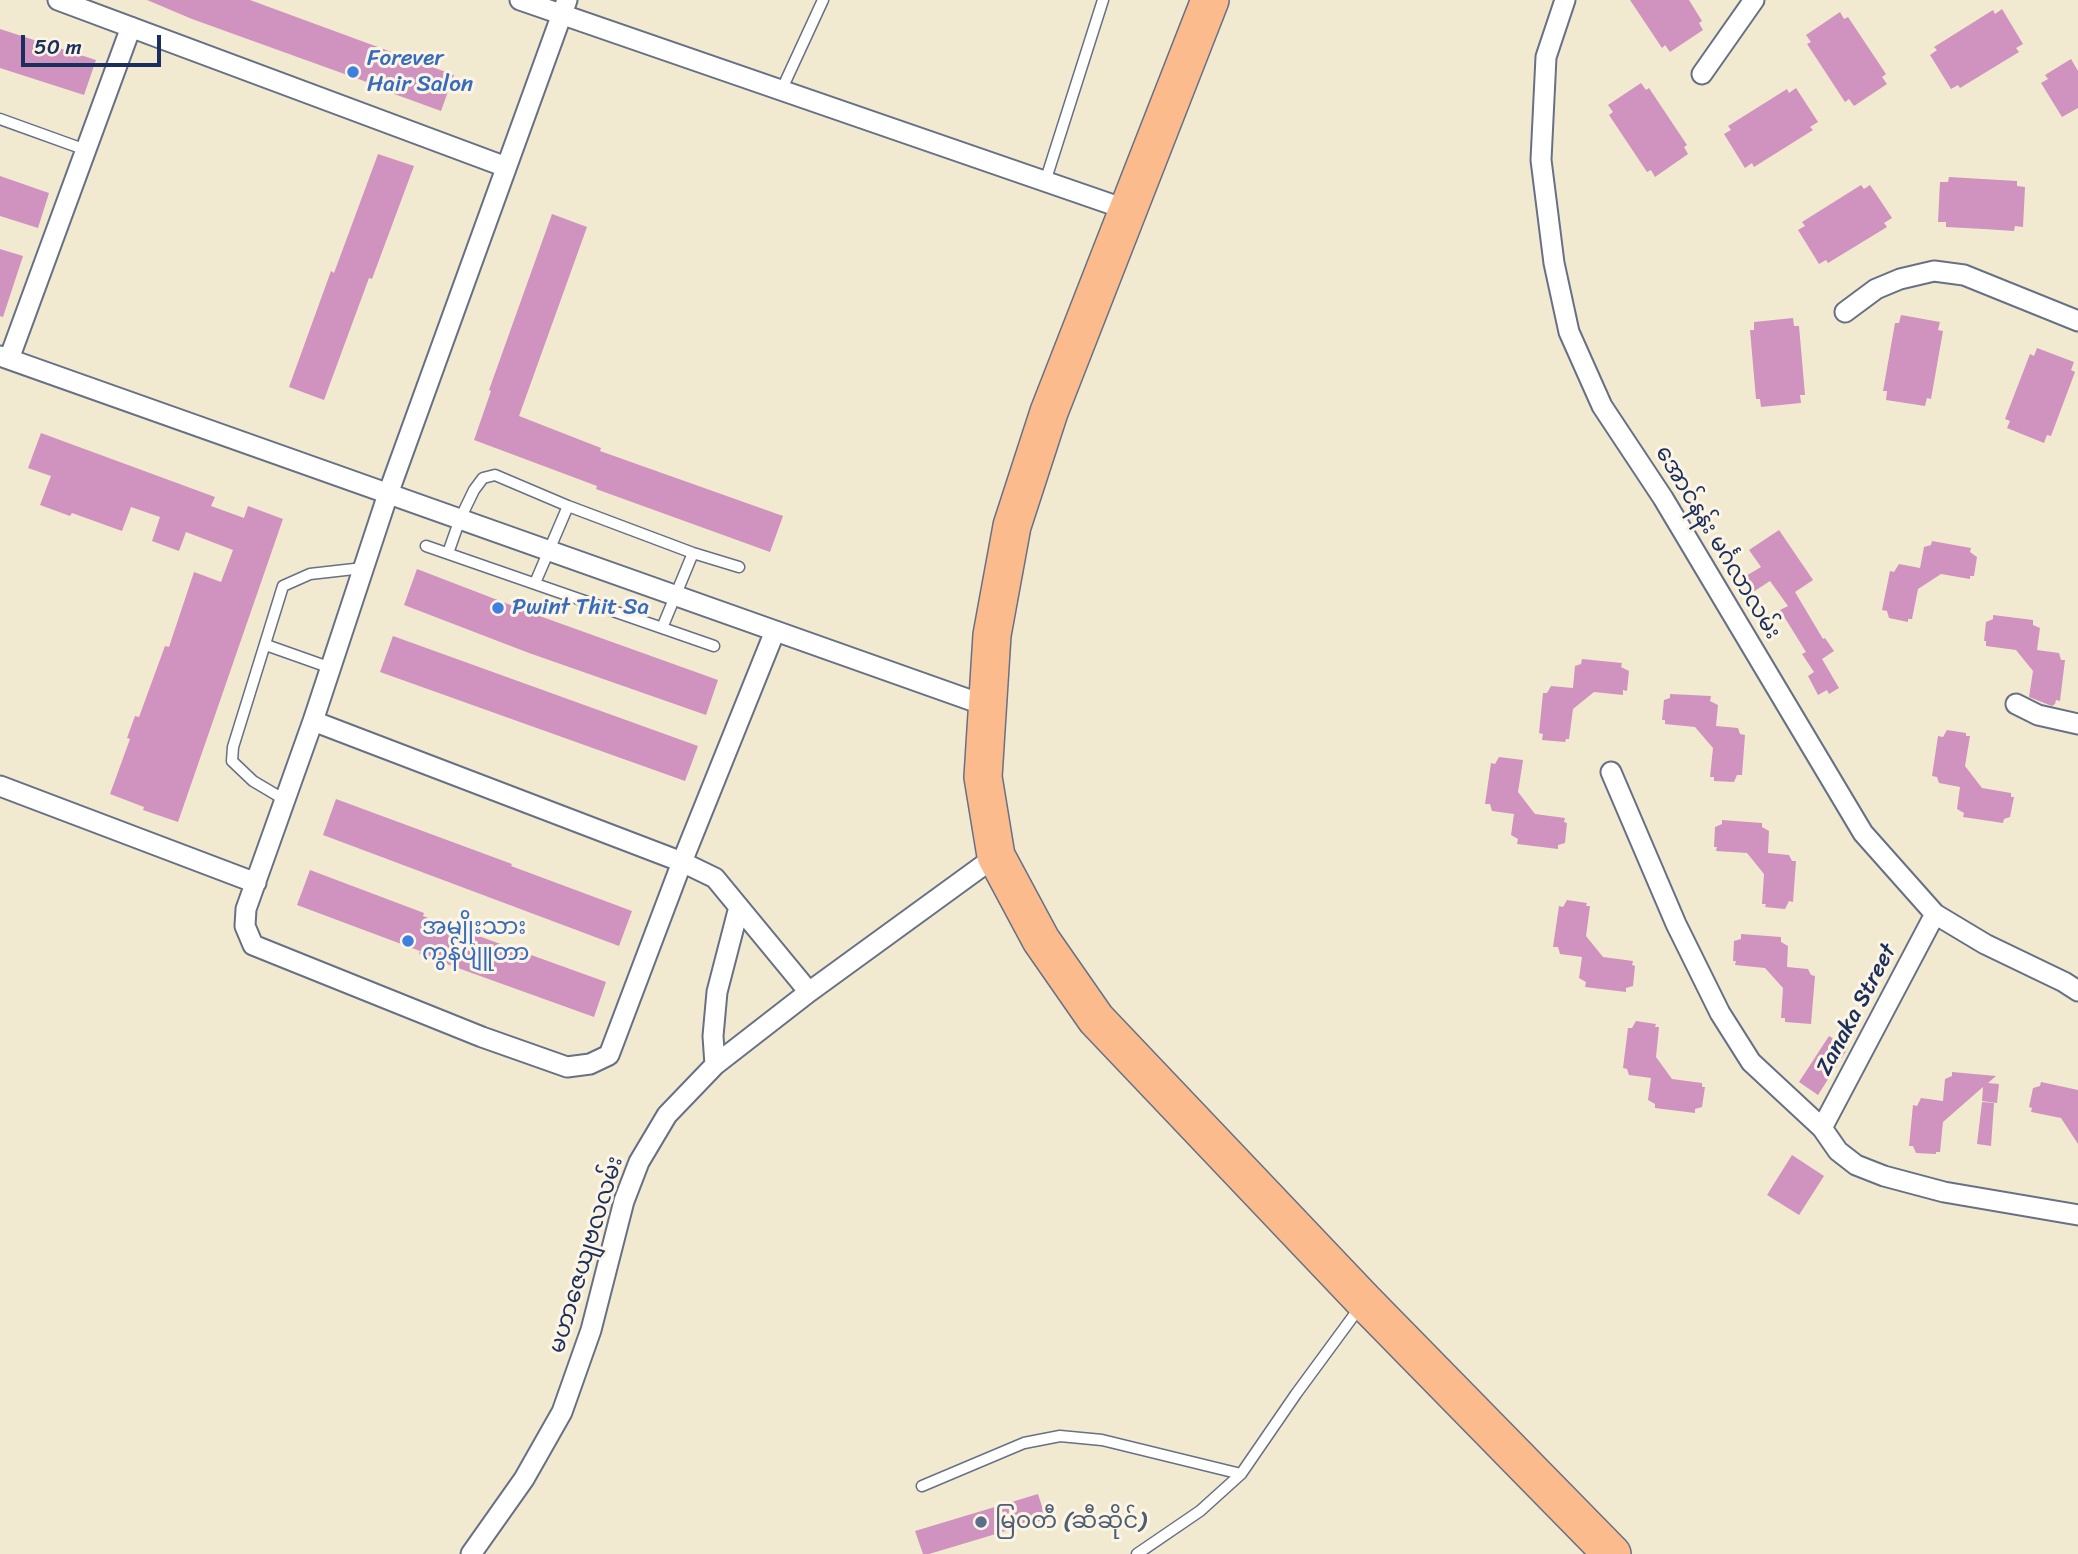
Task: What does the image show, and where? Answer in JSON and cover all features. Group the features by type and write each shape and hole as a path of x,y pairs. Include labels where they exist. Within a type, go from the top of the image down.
{"highway":[{"path":"1210,0 1049,412 1012,526 992,635 983,777 996,856 1041,940 1096,1019 1364,1301 1612,1554"}],"street":[{"path":"58,0 506,167"},
{"path":"520,0 564,8 781,91 1128,210"},
{"name":"အောင်နန်း မင်္ဂလာလမ်း","path":"1565,0 1546,57 1541,160 1554,263 1569,332 1602,406 1663,498 1863,834 1935,914 1985,944 2064,982 2078,992"},
{"path":"1702,74 1754,0"},
{"path":"564,8 388,494 313,721 246,909 245,926 253,945 482,1037 567,1067 590,1064 609,1055 682,862 775,631"},
{"path":"131,27 4,358 988,706"},
{"path":"1845,312 1876,289 1900,279 1934,271 1964,275 2078,321"},
{"path":"2016,704 2038,715 2078,724"},
{"path":"313,721 682,862 715,878 809,992"},
{"path":"1611,772 1676,924 1720,1013 1751,1062 1822,1128 1838,1150 1856,1165 1884,1176 1944,1192 2078,1215"},
{"path":"0,786 256,883"},
{"name":"မဟာဇေယျဗလလမ်း","path":"471,1554 524,1479 562,1412 591,1330 624,1201 639,1162 667,1115 715,1065 809,992 996,856"},
{"path":"715,1065 713,1036 717,992 739,907"},
{"name":"Zanaka Street","path":"1822,1128 1935,914"}],"lane":[{"path":"781,91 823,0"},
{"path":"1045,182 1103,0"},
{"path":"0,119 86,150"},
{"path":"448,553 460,519 483,478 495,475 568,506 693,553 739,567"},
{"path":"535,583 568,506"},
{"path":"426,546 714,646"},
{"path":"662,628 693,553"},
{"path":"285,800 253,781 232,761 233,747 283,586 310,574 363,568"},
{"path":"266,645 331,668"},
{"path":"1136,1554 1200,1511 1241,1474 1364,1301"},
{"path":"922,1486 1024,1443 1060,1436 1102,1440 1241,1474"}],"building":[{"path":"147,0 250,0 454,75 441,111"},
{"path":"1630,0 1689,0 1702,21 1699,23 1703,30 1670,52 1665,45 1662,48"},
{"path":"2002,9 2023,44 2016,48 2019,52 1960,88 1958,85 1951,89 1930,55 1937,50 1934,47 1993,10 1995,14"},
{"path":"1840,12 1844,19 1848,17 1886,74 1882,77 1887,84 1854,106 1849,99 1845,102 1807,44 1811,42 1806,35"},
{"path":"0,29 96,60 84,95 0,68"},
{"path":"2071,59 2078,71 2078,108 2062,117 2041,83 2048,79 2045,75"},
{"path":"1641,83 1646,90 1649,88 1687,145 1684,147 1688,154 1655,177 1651,170 1647,172 1609,115 1613,112 1608,105"},
{"path":"1796,88 1818,122 1810,127 1813,130 1754,167 1752,163 1745,168 1724,134 1731,130 1728,126 1787,89 1789,93"},
{"path":"378,154 414,166 324,400 289,387 331,271 334,273"},
{"path":"0,176 49,193 38,228 0,216"},
{"path":"1949,177 2017,181 2017,186 2025,187 2023,227 2015,226 2014,231 1946,227 1946,222 1938,222 1940,182 1948,182"},
{"path":"1861,185 1864,189 1870,185 1892,218 1884,223 1887,227 1828,263 1826,260 1819,264 1798,230 1805,226 1802,222"},
{"path":"552,214 587,227 519,416 601,448 600,451 783,516 770,552 596,489 597,486 474,440 491,391 489,390"},
{"path":"0,249 23,256 3,317 0,316"},
{"path":"1901,315 1940,322 1938,330 1943,331 1931,399 1927,398 1925,406 1886,400 1887,391 1883,391 1895,323 1899,323"},
{"path":"1793,318 1794,326 1799,326 1805,395 1800,395 1801,403 1761,407 1760,399 1756,399 1750,330 1754,330 1754,322"},
{"path":"2037,348 2074,362 2071,370 2075,372 2051,436 2047,435 2044,443 2007,428 2010,421 2005,419 2030,354 2034,356"},
{"path":"41,433 215,497 211,506 244,518 248,506 283,519 178,822 143,810 144,807 110,794 130,739 127,738 135,716 139,717 165,646 169,647 194,572 221,582 233,550 186,532 179,551 152,541 160,517 131,507 122,531 40,505 51,476 28,468"},
{"path":"1779,530 1813,580 1795,592 1823,639 1825,638 1834,651 1822,659 1839,688 1829,694 1827,690 1818,695 1808,676 1814,672 1802,654 1806,652 1780,610 1788,606 1770,581 1753,592 1744,577 1761,567 1749,550"},
{"path":"1932,541 1971,548 1970,552 1977,557 1974,576 1970,576 1970,579 1941,574 1918,589 1912,619 1908,619 1908,622 1889,618 1887,611 1882,610 1890,571 1894,572 1899,564 1920,568 1924,547 1931,545"},
{"path":"417,569 718,680 706,715 529,653 404,605"},
{"path":"1993,615 2033,620 2033,625 2040,628 2037,650 2059,653 2061,660 2065,660 2060,701 2056,700 2052,706 2029,697 2033,671 2016,650 1986,646 1986,622 1993,619"},
{"path":"393,636 698,746 685,781 380,672"},
{"path":"1582,659 1622,663 1621,667 1629,671 1627,691 1623,690 1623,695 1594,692 1573,709 1569,739 1565,742 1542,740 1543,734 1539,733 1543,693 1547,693 1551,686 1573,688 1575,666 1581,664"},
{"path":"1670,694 1711,696 1710,701 1718,705 1716,726 1738,728 1740,734 1745,735 1742,775 1737,775 1734,782 1714,781 1714,777 1710,777 1713,748 1695,727 1665,724 1665,720 1662,720 1664,700 1670,698"},
{"path":"1947,730 1970,736 1965,766 1982,788 2011,793 2011,797 2014,797 2010,817 2004,819 2003,823 1963,817 1964,813 1957,809 1960,787 1939,783 1937,777 1932,776 1938,736 1943,737"},
{"path":"1499,757 1523,760 1518,792 1535,814 1565,818 1565,843 1558,845 1558,849 1517,844 1518,839 1511,835 1514,814 1492,811 1490,804 1485,804 1491,763 1495,764"},
{"path":"336,799 632,911 619,946 323,835"},
{"path":"1722,820 1762,823 1762,827 1769,831 1768,853 1789,855 1792,861 1796,861 1793,902 1789,901 1785,909 1765,907 1766,904 1762,904 1764,874 1747,853 1716,851 1715,827 1722,824"},
{"path":"310,870 424,913 423,916 606,982 594,1017 419,954 420,951 297,905"},
{"path":"1567,900 1587,903 1586,906 1590,906 1586,936 1603,957 1633,961 1633,986 1626,988 1626,992 1585,987 1586,982 1579,978 1582,957 1560,954 1558,947 1553,947 1559,906 1563,907"},
{"path":"1741,934 1781,937 1781,942 1788,946 1787,967 1808,969 1811,975 1815,976 1811,1024 1785,1022 1785,1018 1781,1018 1783,988 1765,968 1735,965 1734,941 1741,939"},
{"path":"1636,1021 1656,1024 1655,1027 1659,1027 1656,1057 1672,1079 1702,1083 1702,1087 1705,1087 1702,1107 1695,1109 1695,1113 1655,1108 1655,1104 1648,1100 1651,1078 1629,1075 1627,1069 1623,1068 1628,1028 1632,1028"},
{"path":"1829,1036 1848,1048 1818,1095 1799,1082"},
{"path":"1952,1072 1996,1076 1988,1083 1999,1084 1997,1103 1982,1101 1983,1087 1943,1122 1940,1152 1916,1153 1913,1146 1909,1146 1913,1105 1917,1106 1921,1098 1943,1101 1945,1079 1952,1076"},
{"path":"2041,1082 2078,1090 2078,1144 2061,1118 2031,1112 2032,1108 2029,1107 2033,1088 2040,1086"},
{"path":"1982,1102 1994,1103 1991,1146 1977,1144"},
{"path":"1792,1155 1824,1176 1799,1215 1767,1195"},
{"path":"1038,1494 1046,1519 923,1554 915,1531"}],"place":[{"name":"Forever Hair Salon","path":"353,72"},
{"name":"Pwint Thit Sa","path":"498,608"},
{"name":"အမျိုးသား ကွန်ပျူတာ","path":"408,941"},
{"name":"မြဝတီ (ဆီဆိုင်)","path":"981,1522"}]}
